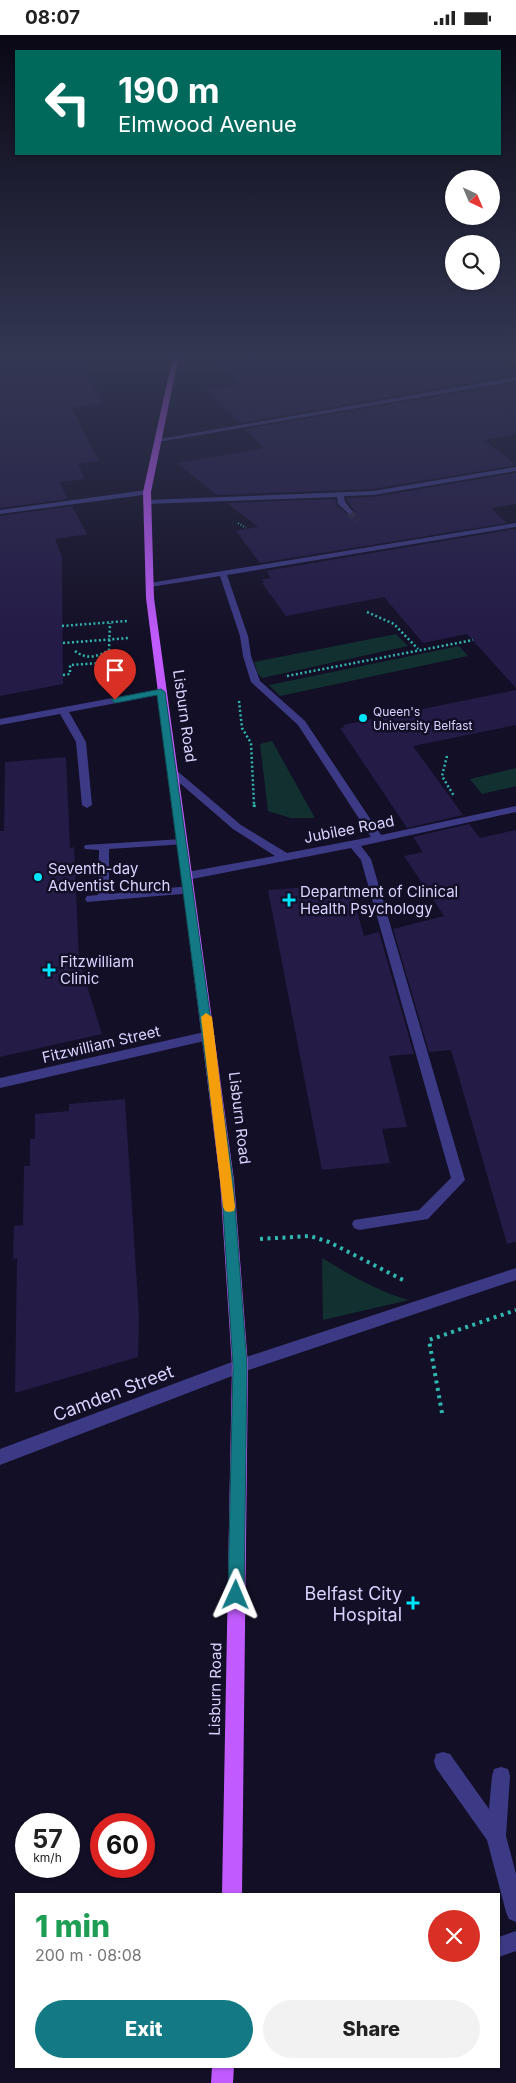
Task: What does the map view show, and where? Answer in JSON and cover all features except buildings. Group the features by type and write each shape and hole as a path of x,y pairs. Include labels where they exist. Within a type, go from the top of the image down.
{"main road":[{"name":"Lisburn Road","path":"156,450 147,492 152,619 227,1179 240,1366 232,1893"},
{"path":"222,2068 222,2083"}],"street":[{"path":"147,502 373,493 516,469"},
{"path":"0,512 147,492"},
{"path":"340,495 341,502 349,512"},
{"path":"150,585 516,525"},
{"path":"223,574 244,636 247,656 256,682 302,723 378,839"},
{"path":"0,722 161,692"},
{"path":"64,710 81,742 87,805"},
{"path":"172,773 237,827 285,857"},
{"name":"Jubilee Road","path":"91,899 188,883 285,857 516,809"},
{"path":"89,847 182,842"},
{"path":"354,844 366,859 458,1179 422,1215 359,1224"},
{"path":"103,898 104,847"},
{"name":"Fitzwilliam Street","path":"0,1083 209,1036"},
{"name":"Camden Street","path":"0,1457 240,1366 516,1274"},
{"path":"443,1761 496,1836"},
{"path":"501,1776 496,1836 516,1912"},
{"path":"500,1947 516,1941"}],"path":[{"path":"367,612 394,624 418,650"},
{"path":"62,626 152,619"},
{"path":"75,651 87,658 98,656 109,650 110,623"},
{"path":"63,643 102,641"},
{"path":"63,675 70,674 70,665 157,659"},
{"path":"447,756 442,776 456,799 447,801"},
{"path":"232,1240 310,1236 329,1242 398,1279 451,1296"},
{"path":"442,1413 429,1339 516,1310"}],"green space":[{"path":"396,634 408,646 262,678 258,674 254,662"},
{"path":"459,646 468,656 280,696 269,685"},
{"path":"272,741 315,818 291,818 268,811 260,744"},
{"path":"516,768 516,786 482,794 470,779"},
{"path":"322,1258 375,1287 409,1300 323,1320"}],"tunnel":[{"path":"349,512 357,521"}],"slow traffic":[{"path":"206,1017 229,1207"}],"place":[{"name":"Queen's University Belfast","path":"363,718"},
{"name":"Seventh-day Adventist Church","path":"38,877"},
{"name":"Department of Clinical Health Psychology","path":"289,900"},
{"name":"Fitzwilliam Clinic","path":"49,970"},
{"name":"Belfast City Hospital","path":"413,1603"}],"route":[{"path":"115,700 161,692 209,1036 227,1179 240,1366 236,1595"}]}
